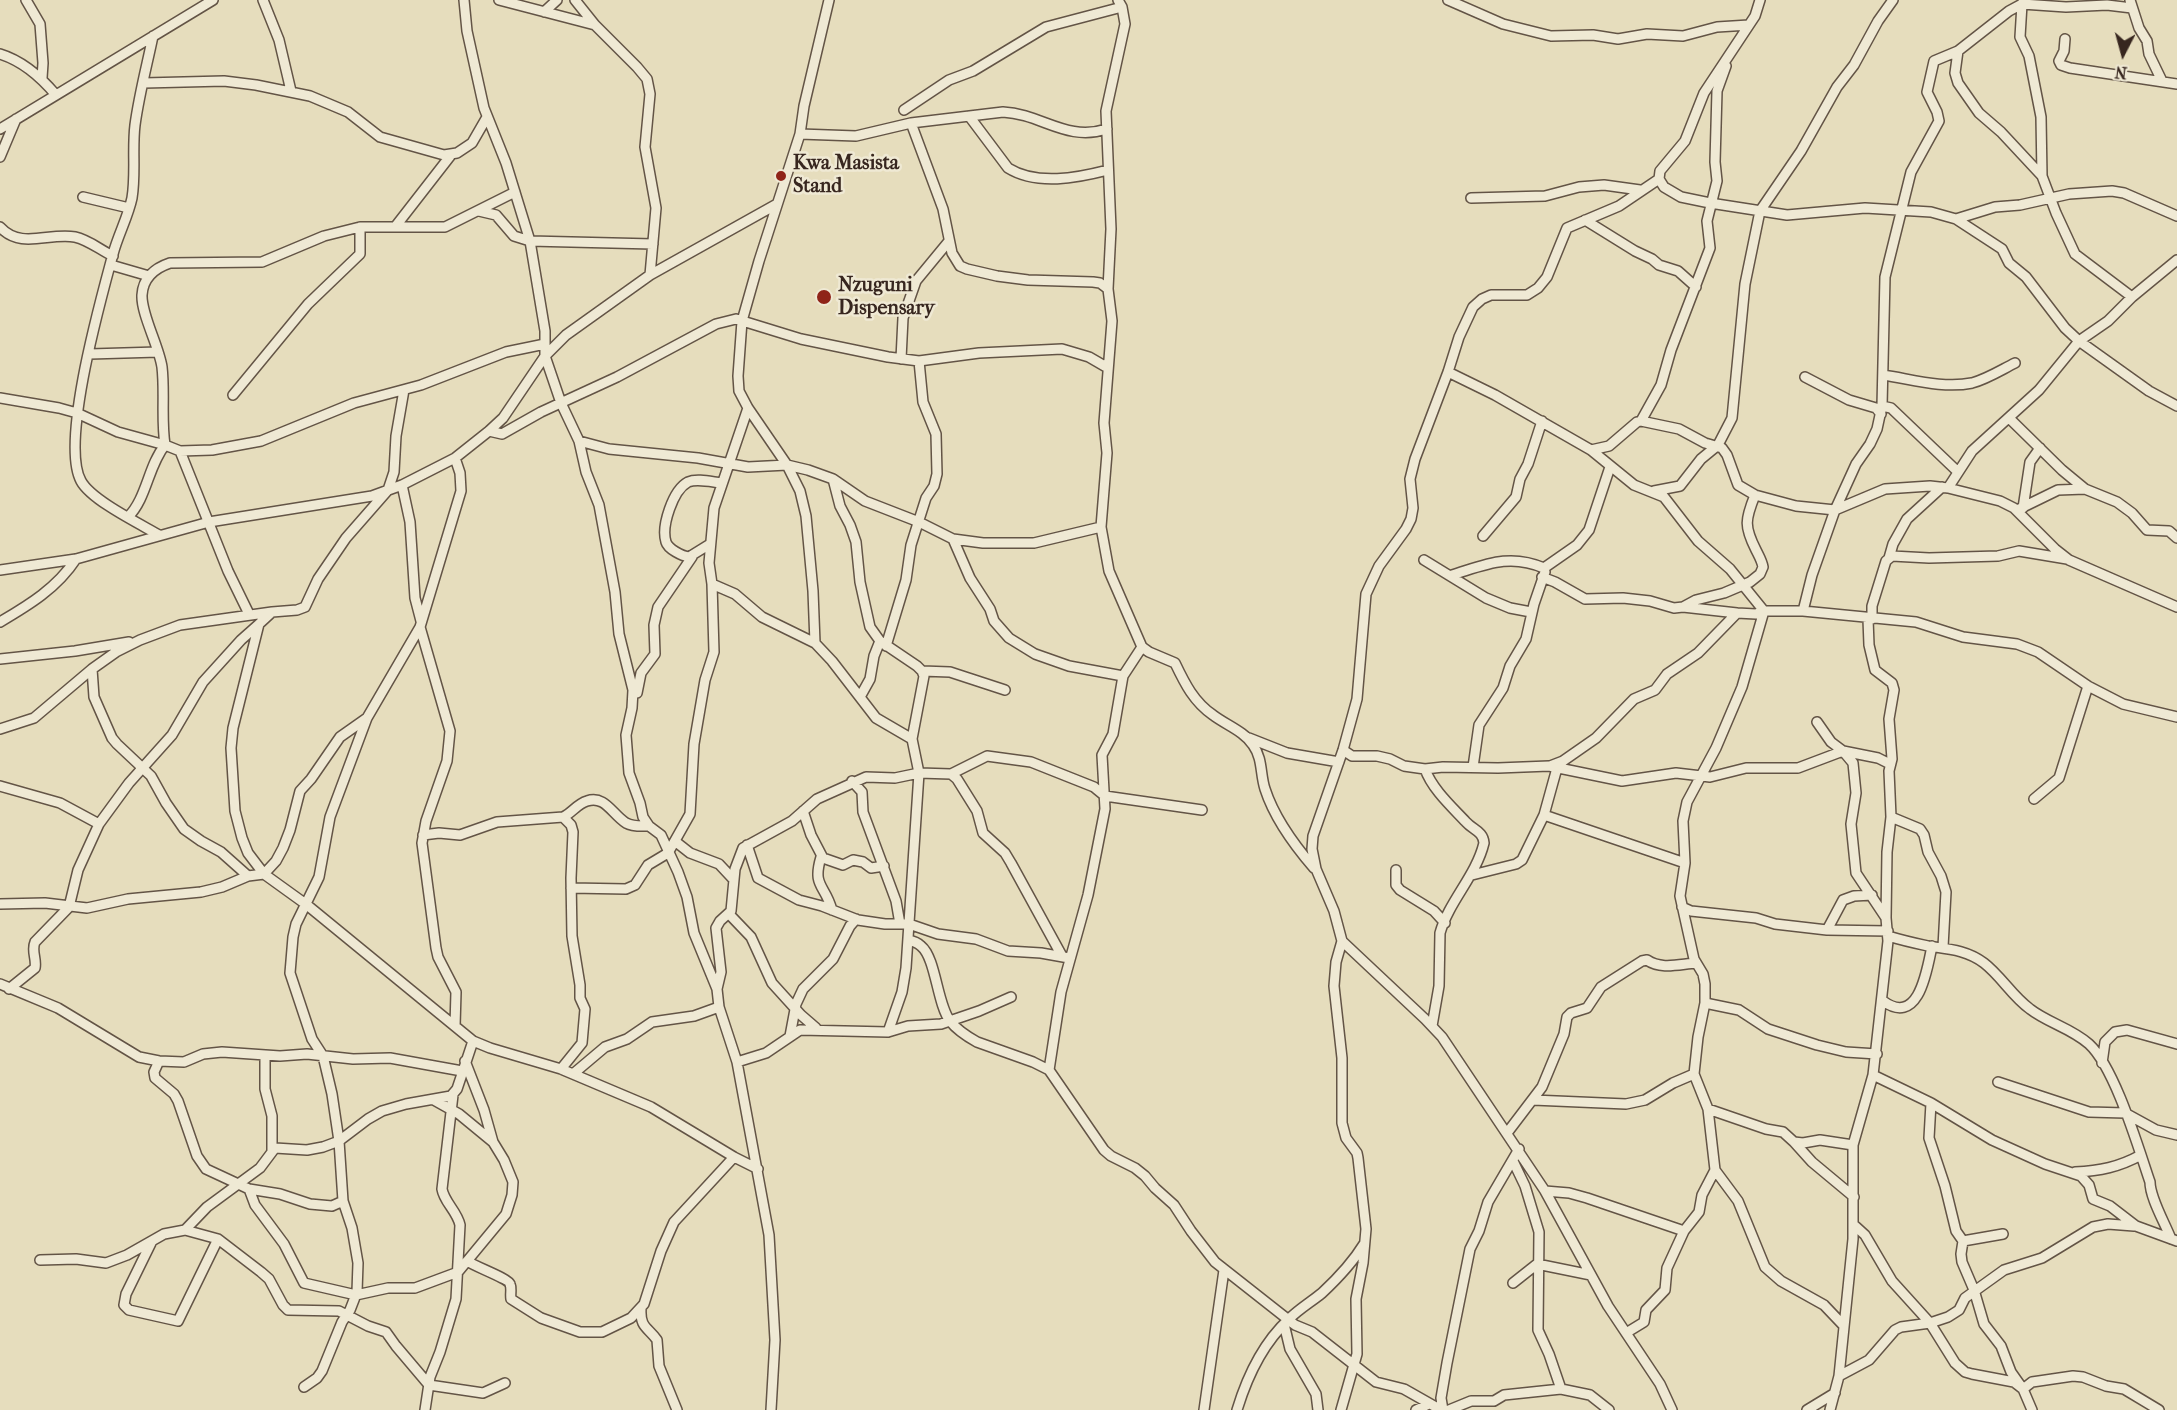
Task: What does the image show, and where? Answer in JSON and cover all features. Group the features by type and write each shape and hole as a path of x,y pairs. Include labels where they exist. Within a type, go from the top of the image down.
{"street":[{"path":"26,0 40,24 42,78"},
{"path":"0,129 213,0"},
{"path":"262,0 279,40 291,91"},
{"path":"464,0 467,32 488,117 506,163 530,241 545,331 545,356 561,403 579,441 586,472 599,505 615,592 619,634 633,690 626,735 628,773 641,806 642,817 661,836 687,897 694,933 717,989 719,1007 737,1062 769,1235 775,1340 771,1410"},
{"path":"499,0 595,25"},
{"path":"544,12 557,0"},
{"path":"575,0 595,25 637,66 646,79 650,94 645,147 656,208 650,275"},
{"path":"815,643 813,591 806,516 801,492 787,465 748,408 739,391 738,376 742,321 800,134 804,106 829,0"},
{"path":"1448,0 1503,24 1551,36 1593,35 1618,39 1647,34 1683,36 1717,27 1749,26"},
{"path":"1760,0 1749,26 1704,93 1685,141 1660,171 1659,179 1664,188 1672,193 1710,203 1795,215 1844,208 1931,212 1956,219 2001,248 2009,263 2026,276 2065,328 2079,341 2149,391 2177,406"},
{"path":"1654,491 1680,486 1701,459 1718,445 1734,412 1745,284 1760,211 1801,151 1837,87 1854,64 1878,21 1893,0"},
{"path":"2023,2 2020,37 2029,56 2041,117 2042,176 2050,198 2078,258 2132,297"},
{"path":"1803,611 1812,575 1835,510 1856,464 1875,437 1881,410 1883,288 1911,172 1939,121 1927,92 1932,66 1938,58 1958,51 2023,2 2066,8 2131,4 2139,28 2147,41 2149,54 2162,81"},
{"path":"904,110 950,80 973,71 1046,27 1120,3 1125,24 1107,104 1111,229 1108,289 1112,321 1104,423 1107,453 1101,527 1109,571 1137,640 1149,652 1175,663 1190,693 1211,714 1249,738 1287,753 1339,762"},
{"path":"153,36 135,125 134,172 129,208 112,260 77,413 76,464 81,482 86,489 159,535"},
{"path":"2065,39 2064,51 2059,61 2061,65 2177,84"},
{"path":"1958,51 1955,73 1958,83 1979,113 2001,132 2042,176"},
{"path":"0,54 23,64 42,78 56,95"},
{"path":"1641,421 1661,385 1671,350 1710,248 1707,221 1710,203 1718,181 1715,162 1717,91 1725,71 1726,60"},
{"path":"144,83 224,81 291,91 310,96 348,112 371,132 387,140 451,155"},
{"path":"800,134 856,136 911,123 1012,112 1072,132 1093,133 1107,129"},
{"path":"969,116 1012,171 1041,179 1087,175 1108,170"},
{"path":"395,227 451,155 472,143 488,117"},
{"path":"0,157 16,119"},
{"path":"911,123 943,209 955,260 967,270 1028,280 1093,282 1100,283 1108,289"},
{"path":"1341,1410 1357,1354 1356,1299 1366,1229 1357,1153 1346,1138 1342,1123 1342,1058 1334,986 1336,962 1342,941 1334,911 1316,869 1312,849 1314,836 1343,750 1357,699 1366,594 1379,566 1411,519 1413,508 1410,479 1415,459 1459,337 1473,307 1491,295 1521,296 1538,288 1547,277 1564,232 1570,225 1619,206 1659,179"},
{"path":"1471,198 1545,196 1579,187 1604,185 1640,190"},
{"path":"1956,219 1990,208 2020,205 2069,194 2119,191 2177,216"},
{"path":"128,517 138,505 153,465 165,445 162,422 162,368 142,295 149,276 160,266 170,263 262,262 324,236 360,227 441,228 515,192"},
{"path":"83,197 129,208"},
{"path":"0,570 76,559 209,522 367,497 402,484 455,458 489,431 503,418 545,356 566,335 650,275 777,204"},
{"path":"479,211 496,215 518,238 530,241 653,244"},
{"path":"1585,220 1659,265 1678,271 1696,287"},
{"path":"233,395 308,304 360,254 360,227"},
{"path":"2,233 35,240 77,238 112,260 149,276"},
{"path":"901,359 903,318 916,281 949,241"},
{"path":"1830,1410 1839,1376 1854,1224 1853,1145 1873,1075 1883,1001 1888,933 1886,918 1887,852 1892,759 1889,719 1894,690 1892,683 1875,670 1869,645 1872,606 1893,544 1907,519 1945,488 1972,451 2052,375 2079,341 2108,321 2132,297 2177,260"},
{"path":"489,431 502,434 617,377 716,324 736,319 801,339 901,359 919,361 979,353 1062,349 1089,357 1108,368"},
{"path":"0,398 77,413 118,432 180,451 212,450 261,441 354,403 421,385 506,352 545,344"},
{"path":"90,354 158,352"},
{"path":"860,697 870,679 874,656 883,644 904,590 910,561 910,544 926,498 935,483 938,465 936,434 923,402 919,361"},
{"path":"1882,375 1940,384 1962,384 1982,380 2015,363"},
{"path":"1448,372 1495,395 1592,450 1634,485 1654,491 1667,500 1698,541 1726,565 1764,611"},
{"path":"1804,377 1849,400 1881,410 1891,408 1958,472"},
{"path":"0,729 41,714 112,654 140,640 180,625 305,607 318,579 335,555 356,526 388,490 393,472 396,436 404,390"},
{"path":"571,888 630,888 638,882 648,865 669,853 690,814 693,752 705,680 714,652 712,584 709,563 714,508 748,408"},
{"path":"2009,418 2085,489 2117,502 2132,513 2147,530 2169,531 2177,538"},
{"path":"1483,536 1516,497 1520,479 1528,465 1542,421"},
{"path":"1592,450 1609,446 1633,423 1641,421 1679,429 1705,443 1718,445 1727,455 1738,484 1755,495 1797,506 1835,510 1885,489 1930,486 1945,488 2000,501 2020,509 2058,552 2069,560"},
{"path":"579,441 609,449 698,458 727,465 748,467 787,465 808,470 833,479 865,501 919,522 952,539 983,543 1034,543 1101,527"},
{"path":"2020,509 2030,462 2040,448"},
{"path":"180,451 228,571 249,614"},
{"path":"304,1387 320,1375 358,1286 352,1228 343,1201 339,1141 332,1094 323,1056 312,1039 290,973 294,932 320,877 330,817 367,718 421,625 461,491 460,473 455,458"},
{"path":"1473,767 1479,725 1503,688 1510,666 1526,639 1543,573 1577,545 1589,530 1610,467"},
{"path":"833,479 840,506 856,542 860,582 870,627 883,644 922,671 951,672 1005,690"},
{"path":"692,556 683,556 666,544 670,507 676,493 688,482 696,480 721,483"},
{"path":"402,484 410,522 415,598 448,721 450,743 444,772 423,835 436,948 438,957 456,992 454,1026"},
{"path":"2020,509 2058,490 2085,489"},
{"path":"1683,607 1696,600 1724,593 1752,580 1763,567 1748,535 1746,524 1755,495"},
{"path":"952,539 970,578 990,609 994,621 1009,638 1035,654 1069,666 1123,676"},
{"path":"632,701 636,697 641,673 655,654 654,626 658,606 692,556 710,544"},
{"path":"1889,558 1895,555 1929,558 1998,556 2023,551 2069,560 2177,607"},
{"path":"0,622 37,600 66,573 76,559"},
{"path":"1424,560 1452,575 1486,598 1510,608 1532,612"},
{"path":"1452,575 1496,561 1521,561 1585,599 1623,598 1650,601 1667,607 1737,613 1803,611 1925,624 1963,637 2028,648 2038,652 2088,686 2127,705 2177,717"},
{"path":"712,584 731,592 762,617 815,643 832,661 876,718 912,739"},
{"path":"1764,611 1742,687 1716,748 1688,802 1683,821 1685,863 1680,896 1696,963 1705,979 1705,1003 1694,1074 1708,1109 1715,1170 1738,1201 1765,1267 1781,1281 1824,1305 1844,1326"},
{"path":"4,987 35,968 33,949 35,942 69,907 78,870 99,824 143,767 172,735 203,682 241,640 272,612"},
{"path":"1472,875 1516,864 1522,860 1544,815 1553,767 1590,743 1634,699 1655,690 1667,674 1698,652 1737,613"},
{"path":"259,624 233,728 231,764 239,831 248,853 264,874 307,905 473,1041 561,1069 651,1107 734,1157 758,1168"},
{"path":"0,659 75,651 140,640"},
{"path":"1049,1071 1065,957 1089,888 1105,808 1101,759 1113,734 1123,676 1142,647"},
{"path":"92,669 94,698 112,738 143,767 184,829 221,852 248,876"},
{"path":"905,924 919,773 912,739 924,683 922,671"},
{"path":"2034,799 2059,778 2088,686"},
{"path":"0,904 45,903 87,908 128,899 201,892 248,876 264,874 276,861 283,848 300,791 340,737 367,718"},
{"path":"1817,722 1831,742 1844,751 1851,760 1856,794 1851,824 1856,873 1886,918"},
{"path":"1249,738 1260,759 1270,801 1303,854 1316,869"},
{"path":"1343,750 1352,756 1377,756 1404,766 1425,769 1443,766 1553,767 1622,781 1676,773 1710,777 1746,768 1798,768 1844,751 1878,758 1890,764"},
{"path":"717,989 721,972 716,928 720,921 729,914 733,879 741,851 788,823 817,799 852,782 872,775 896,778 919,773 951,774 987,756 1031,762 1094,788 1105,796 1202,810"},
{"path":"1425,769 1443,797 1468,825 1479,831 1484,838 1472,875 1455,900 1440,933 1438,986 1432,1026"},
{"path":"951,774 977,811 981,830 1005,853 1065,957"},
{"path":"852,782 862,792 863,812 870,835 905,924 908,940 902,992 888,1032"},
{"path":"0,786 60,803 99,824"},
{"path":"423,835 439,833 460,836 497,822 563,817 576,806 596,800 605,804 626,823 649,826"},
{"path":"803,811 821,857 843,865 853,860 863,862 871,868 884,866"},
{"path":"1544,815 1685,863"},
{"path":"561,1069 582,1043 585,1009 580,998 577,962 573,948 571,888 573,832 571,825 563,817"},
{"path":"1890,817 1920,830 1924,835 1928,852 1941,876 1946,892 1943,947"},
{"path":"676,842 690,853 719,864 733,879"},
{"path":"747,846 755,875 762,882 799,900 856,919 905,924 938,934 959,935 1008,951 1065,957"},
{"path":"821,857 817,878 829,897 832,910"},
{"path":"1396,870 1396,885 1400,890 1434,911 1444,923"},
{"path":"1827,930 1843,900 1854,896 1872,895"},
{"path":"1682,907 1691,911 1756,918 1775,924 1827,930 1888,933 1932,946 1962,951 1985,964 2030,1009 2080,1038 2090,1046 2102,1063 2125,1113 2150,1182 2151,1195 2174,1240"},
{"path":"729,914 751,937 772,983 810,1025 818,1030"},
{"path":"790,1036 795,1009 803,989 833,960 850,926 856,919"},
{"path":"908,940 924,949 943,1008 950,1021 977,1042 1033,1062 1049,1071 1104,1150 1111,1156 1135,1167 1174,1204 1209,1256 1224,1270 1239,1279 1286,1322 1312,1332 1376,1382 1404,1389 1442,1410 1447,1363 1470,1249 1479,1231 1488,1202 1519,1149"},
{"path":"1342,941 1432,1026 1508,1133 1545,1191 1626,1333 1660,1384 1672,1410"},
{"path":"1883,1001 1893,1008 1903,1007 1913,1002 1926,975 1932,946"},
{"path":"1508,1133 1542,1087 1571,1013 1587,1008 1600,987 1642,960 1662,966 1696,963"},
{"path":"4,987 58,1008 139,1057 159,1061 188,1061 214,1052 465,1063 490,1048"},
{"path":"737,1062 766,1053 800,1030 888,1032 908,1026 950,1021 1011,997"},
{"path":"1705,1003 1739,1010 1768,1029 1817,1045 1846,1052 1876,1054"},
{"path":"573,1074 605,1047 627,1039 652,1022 694,1016 719,1007"},
{"path":"2102,1063 2105,1042 2115,1032 2127,1030 2177,1044"},
{"path":"425,1410 430,1377 456,1299 460,1225 442,1189 450,1108 473,1041"},
{"path":"265,1055 265,1089 272,1116 272,1150"},
{"path":"159,1061 154,1072 155,1078 174,1094 178,1101 195,1152 203,1166 244,1187 322,1206 337,1206 343,1201"},
{"path":"244,1187 258,1211 284,1244 302,1280 309,1285 356,1295 388,1288 416,1288 458,1272 506,1214 513,1186 493,1142 484,1110 465,1063"},
{"path":"1533,1100 1626,1104 1645,1100 1673,1083 1694,1074"},
{"path":"1873,1075 1931,1103 2001,1144 2045,1164 2073,1172 2087,1182 2093,1199 2110,1206 2136,1226"},
{"path":"1998,1082 2089,1112 2125,1113 2156,1130 2177,1135"},
{"path":"185,1230 207,1207 244,1187 272,1150 278,1147 310,1150 339,1141 382,1111 453,1095"},
{"path":"434,1100 450,1108 493,1142"},
{"path":"1931,1103 1929,1138 1943,1178 1956,1231 1963,1241 1962,1262 1974,1290 1984,1324 2001,1346 2011,1372 2023,1389 2032,1410"},
{"path":"1708,1109 1766,1129 1783,1132 1812,1162 1854,1197"},
{"path":"1794,1142 1820,1140 1853,1145"},
{"path":"2073,1172 2101,1170 2122,1165 2140,1155"},
{"path":"677,1410 659,1366 657,1340 641,1323 641,1309 661,1251 674,1222 734,1157"},
{"path":"1513,1161 1526,1186 1538,1226 1538,1330 1561,1389"},
{"path":"1626,1333 1644,1322 1646,1310 1665,1290 1667,1268 1684,1231 1699,1212 1702,1195 1715,1170"},
{"path":"1545,1191 1578,1196 1684,1231"},
{"path":"1854,1224 1865,1235 1892,1281 1930,1323 1955,1363 1965,1372 2014,1382 2023,1389"},
{"path":"1839,1376 1869,1360 1894,1330 1948,1317 1959,1310 1965,1298 1974,1290 2004,1270 2042,1258 2093,1227 2108,1224 2136,1226 2174,1240"},
{"path":"40,1260 76,1259 106,1263 127,1255 153,1239 185,1230 211,1235 266,1276 288,1310 335,1310 388,1333 429,1385 483,1393 505,1383"},
{"path":"1963,1241 2003,1234"},
{"path":"153,1239 126,1294 124,1305 129,1310 175,1322 181,1319 218,1239"},
{"path":"1237,1410 1252,1370 1286,1322 1336,1278 1365,1242"},
{"path":"467,1261 481,1270 507,1280 510,1285 510,1296 514,1301 541,1318 574,1331 597,1334 631,1318 641,1309"},
{"path":"1513,1283 1538,1264 1591,1275"},
{"path":"1204,1410 1224,1270"},
{"path":"1286,1322 1288,1345 1316,1394 1318,1410"},
{"path":"2023,1389 2032,1382 2073,1376 2083,1377 2106,1386 2124,1389 2159,1410"},
{"path":"1449,1410 1474,1400 1494,1401 1504,1395 1561,1389 1590,1395 1609,1410"},
{"path":"1807,1410 1835,1393"},
{"path":"1416,1410 1429,1404"}],"place":[{"name":"Kwa Masista Stand","path":"781,176"},
{"name":"Nzuguni Dispensary","path":"824,297"}]}
